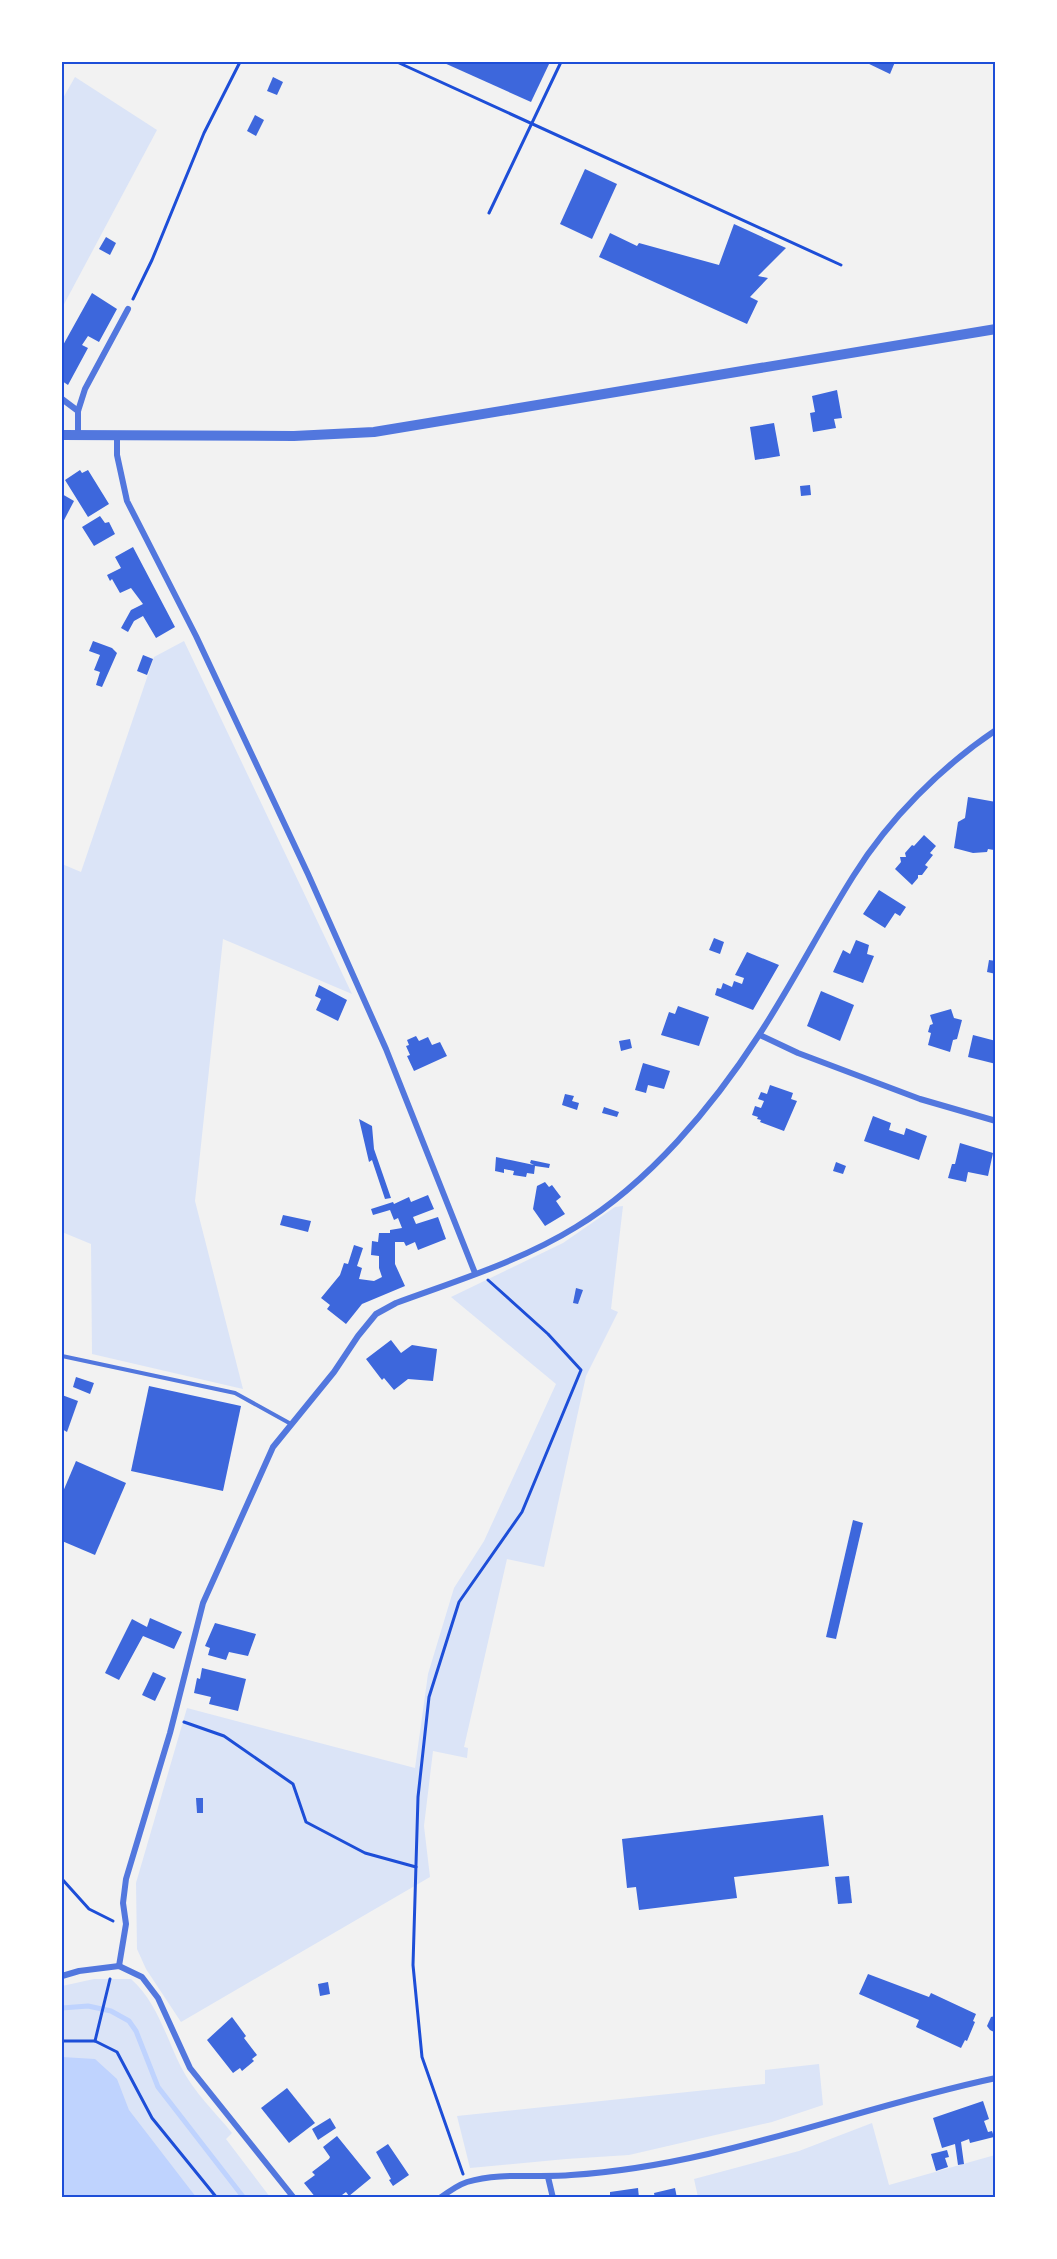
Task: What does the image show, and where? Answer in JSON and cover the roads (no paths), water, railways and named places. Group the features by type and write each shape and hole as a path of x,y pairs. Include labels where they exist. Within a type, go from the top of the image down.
{"street":[{"path":"78,435 78,411 85,389 128,309"},
{"path":"62,435 294,436 374,432 996,329"},
{"path":"62,399 78,411"},
{"path":"117,436 117,455 127,501 196,636 308,874 386,1049 475,1273"},
{"path":"119,1966 126,1924 123,1903 126,1879 173,1718 203,1603 273,1447 334,1372 376,1314 396,1303 485,1270 540,1246 577,1227 634,1184 672,1146 717,1095 760,1035 807,952 862,864 897,818 936,776 996,730"},
{"path":"760,1035 798,1053 920,1099 996,1121"},
{"path":"62,1976 79,1971 119,1966 142,1977 158,1998 190,2068 294,2198"},
{"path":"440,2198 466,2182 494,2178 610,2173 660,2166 738,2148 996,2078"},
{"path":"548,2177 553,2198"}],"lane":[{"path":"62,1356 235,1393 291,1424"}],"water":[{"path":"62,2057 95,2059 117,2079 129,2110 196,2197 62,2197"}],"waterway":[{"path":"62,2008 88,2006 111,2011 129,2021 136,2031 158,2087 244,2198"}]}
